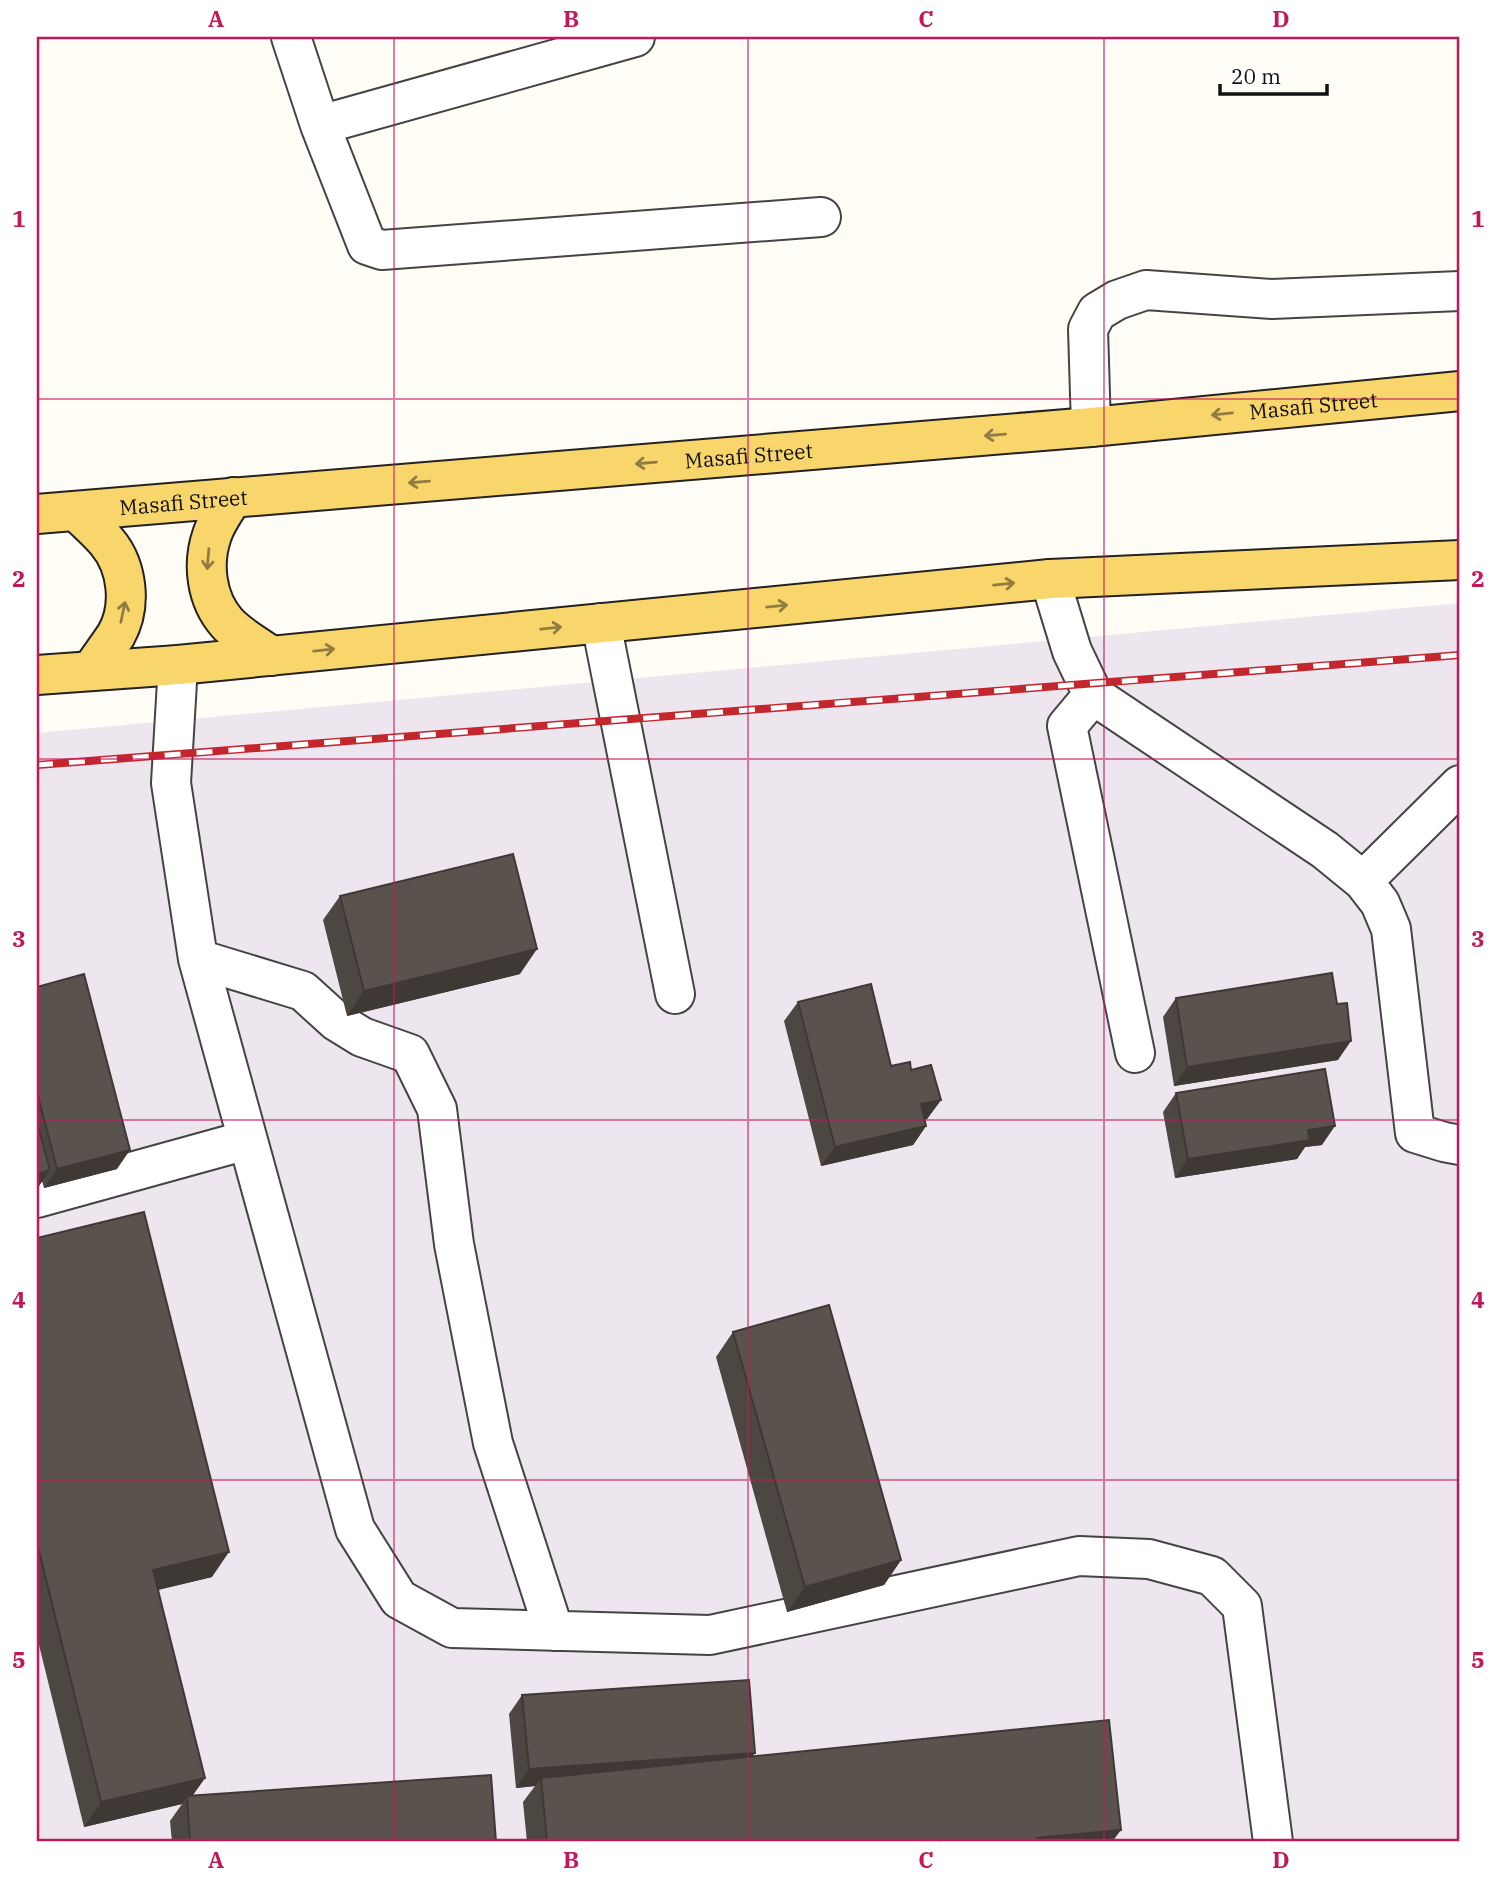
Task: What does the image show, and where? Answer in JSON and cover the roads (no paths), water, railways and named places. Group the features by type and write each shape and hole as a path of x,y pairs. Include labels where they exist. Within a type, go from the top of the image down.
{"main road":[{"name":"Masafi Street","path":"37,514 1091,427 1460,391"},
{"path":"233,497 212,533 206,556 207,579 214,602 226,622 271,656"},
{"path":"76,511 108,543 120,564 126,586 125,610 117,633 91,671"},
{"path":"37,675 178,665 1050,579 1460,560"}],"street":[{"path":"291,37 320,125 367,245 382,250 821,217"},
{"path":"320,125 596,42 635,37"},
{"path":"1091,427 1087,329 1097,312 1117,300 1146,290 1272,299 1460,291"},
{"path":"1050,579 1072,651 1093,695 1325,850 1363,881 1380,903 1391,929 1415,1133 1460,1145"},
{"path":"601,623 675,994"},
{"path":"178,665 171,783 198,960 355,1529 399,1599 452,1628 710,1635 1079,1556 1149,1559 1212,1576 1242,1605 1273,1842"},
{"path":"1093,695 1067,726 1135,1053"},
{"path":"1363,881 1460,785"},
{"path":"198,960 303,991 336,1021 362,1037 410,1055 437,1109 454,1244 493,1443 554,1631"},
{"path":"37,1198 247,1140"}],"railway":[{"path":"37,765 1460,655"}]}
